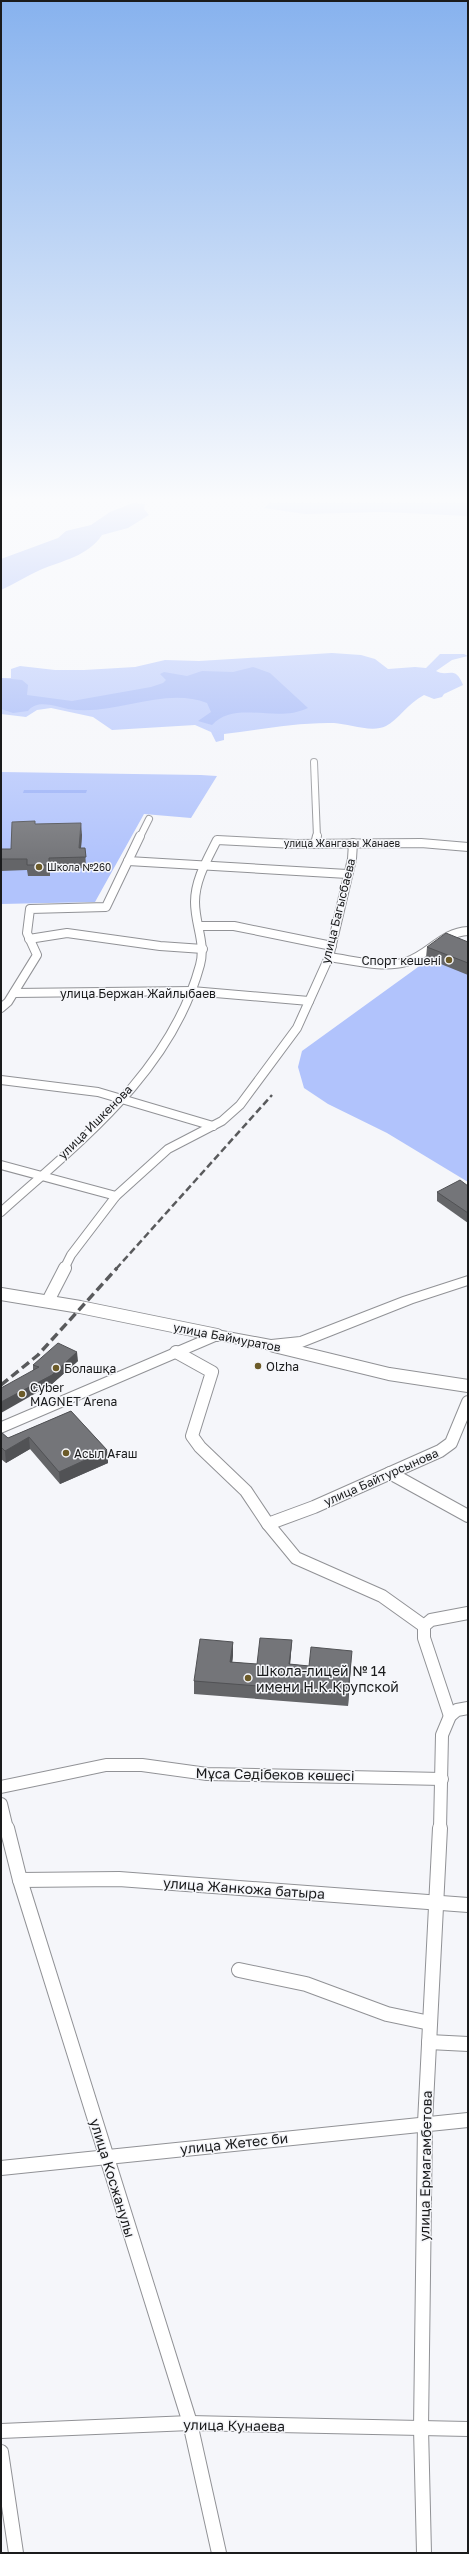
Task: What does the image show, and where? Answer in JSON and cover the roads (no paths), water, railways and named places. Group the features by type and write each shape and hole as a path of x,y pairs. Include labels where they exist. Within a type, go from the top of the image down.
{"street":[{"path":"314,762 318,830 316,844"},
{"path":"1,1008 8,1002 37,955 26,933 30,909 106,907 149,819"},
{"name":"улица Жангазы Жанаев","path":"217,840 253,843 316,844 444,842 467,846"},
{"name":"улица Ишкенова","path":"1,1212 120,1100 157,1056 182,1016 192,991 203,949 195,902 204,866 217,840"},
{"name":"улица Багысбаева","path":"48,1301 71,1255 116,1196 168,1150 213,1126 240,1105 297,1028 330,957 353,843"},
{"path":"128,861 347,874"},
{"path":"199,926 234,926 332,946"},
{"path":"330,957 386,963 405,962 429,951 453,932 468,931"},
{"path":"29,939 67,933 160,946 203,949"},
{"name":"улица Бержан Жайлыбаев","path":"14,993 192,991 309,1001"},
{"path":"1,1080 98,1092 113,1096 120,1100 213,1126"},
{"path":"1,1165 116,1196"},
{"path":"271,1345 302,1342 414,1297 468,1280"},
{"name":"улица Баймуратов","path":"1,1294 80,1307 271,1345 389,1374 468,1386"},
{"path":"1,1428 217,1334"},
{"path":"176,1352 212,1372 192,1436 200,1447 246,1491 268,1524 296,1558 382,1596 424,1626"},
{"name":"улица Байтурсынова","path":"268,1524 314,1507 440,1451 451,1443 468,1402"},
{"path":"390,1473 440,1503 468,1516"},
{"path":"450,1716 424,1638 424,1626 431,1620 468,1613"},
{"path":"442,1780 442,1728 450,1716 461,1708 468,1708"},
{"name":"Мұса Сәдібеков көшесі","path":"1,1787 106,1765 142,1765 208,1774 404,1777 442,1780"},
{"name":"улица Ермагамбетова","path":"424,2553 421,2428 425,2123 442,1780"},
{"name":"улица Косжанулы","path":"1,1804 20,1880 190,2423 219,2553"},
{"name":"улица Жанкожа батыра","path":"20,1880 44,1878 118,1879 436,1901 468,1905"},
{"path":"239,1970 306,1984 387,2014 430,2022"},
{"path":"429,2042 468,2044"},
{"name":"улица Жетес би","path":"1,2168 425,2123 468,2120"},
{"name":"улица Кунаева","path":"1,2431 190,2423 468,2429"},
{"path":"1,2452 16,2553"}],"railway":[{"path":"116,1269 272,1095"},
{"path":"1,1385 38,1355 117,1268"}],"place":[{"name":"Школа №260","path":"39,867"},
{"name":"Спорт кешені","path":"449,960"},
{"name":"Olzha","path":"258,1366"},
{"name":"Болашқа","path":"56,1368"},
{"name":"Cyber MAGNET Arena","path":"22,1394"},
{"name":"Асыл Ағаш","path":"66,1453"},
{"name":"Школа-лицей № 14 имени Н.К.Крупской","path":"248,1678"}]}
